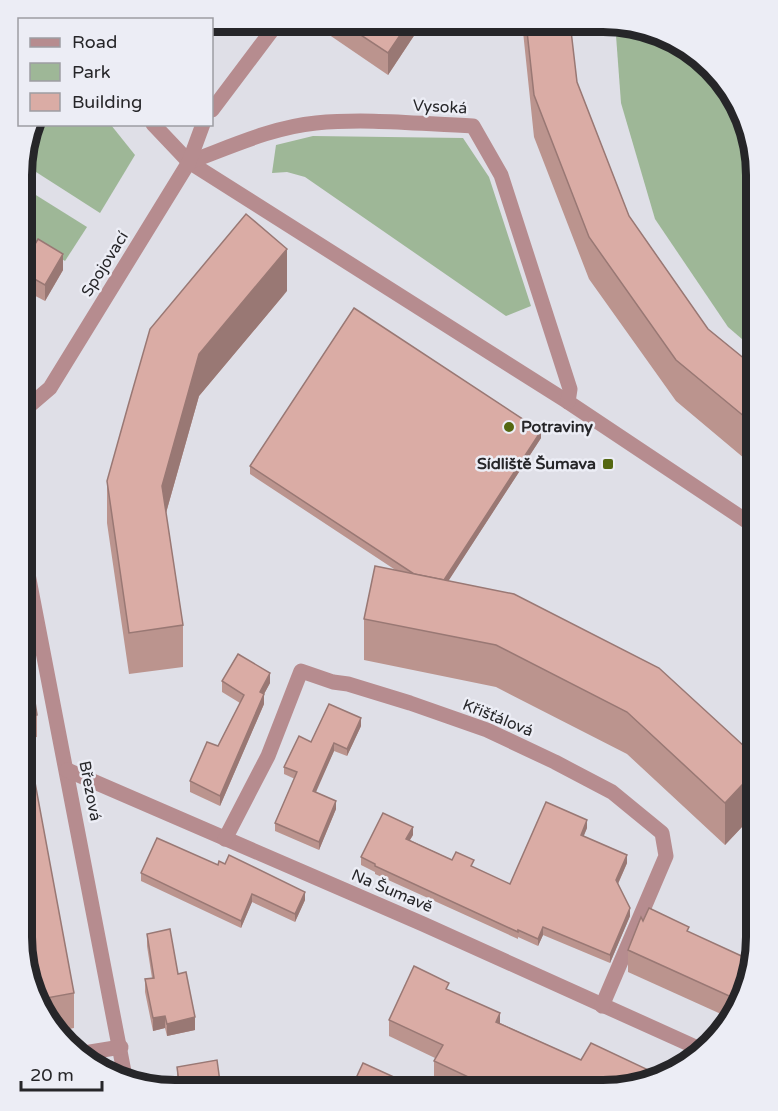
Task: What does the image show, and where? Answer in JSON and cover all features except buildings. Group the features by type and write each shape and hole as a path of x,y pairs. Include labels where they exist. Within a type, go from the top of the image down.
{"street":[{"path":"213,109 271,32"},
{"name":"Vysoká","path":"189,162 273,132 315,123 367,121 473,126 501,175 570,389 568,402"},
{"path":"155,126 189,162 568,402 746,521"},
{"name":"Spojovací","path":"32,403 50,387 189,162 202,126"},
{"name":"Březová","path":"32,593 124,1070"},
{"name":"Křišťálová","path":"225,839 268,756 301,671 389,697 487,730 612,792 662,834 666,856 602,1006"},
{"name":"Na Šumavě","path":"67,770 423,924 694,1047"},
{"path":"90,1052 121,1047"}],"green space":[{"path":"616,33 641,36 658,42 691,61 717,87 732,111 745,156 746,343 728,327 655,219 621,103"},
{"path":"40,126 112,126 135,155 100,213 32,170 36,137"},
{"path":"313,136 463,138 489,177 531,306 506,316 305,177 287,172 272,173 276,145"},
{"path":"32,193 87,227 65,261 32,240"}],"place":[{"name":"Potraviny","path":"509,427"},
{"name":"Sídliště Šumava","path":"608,464"}]}
